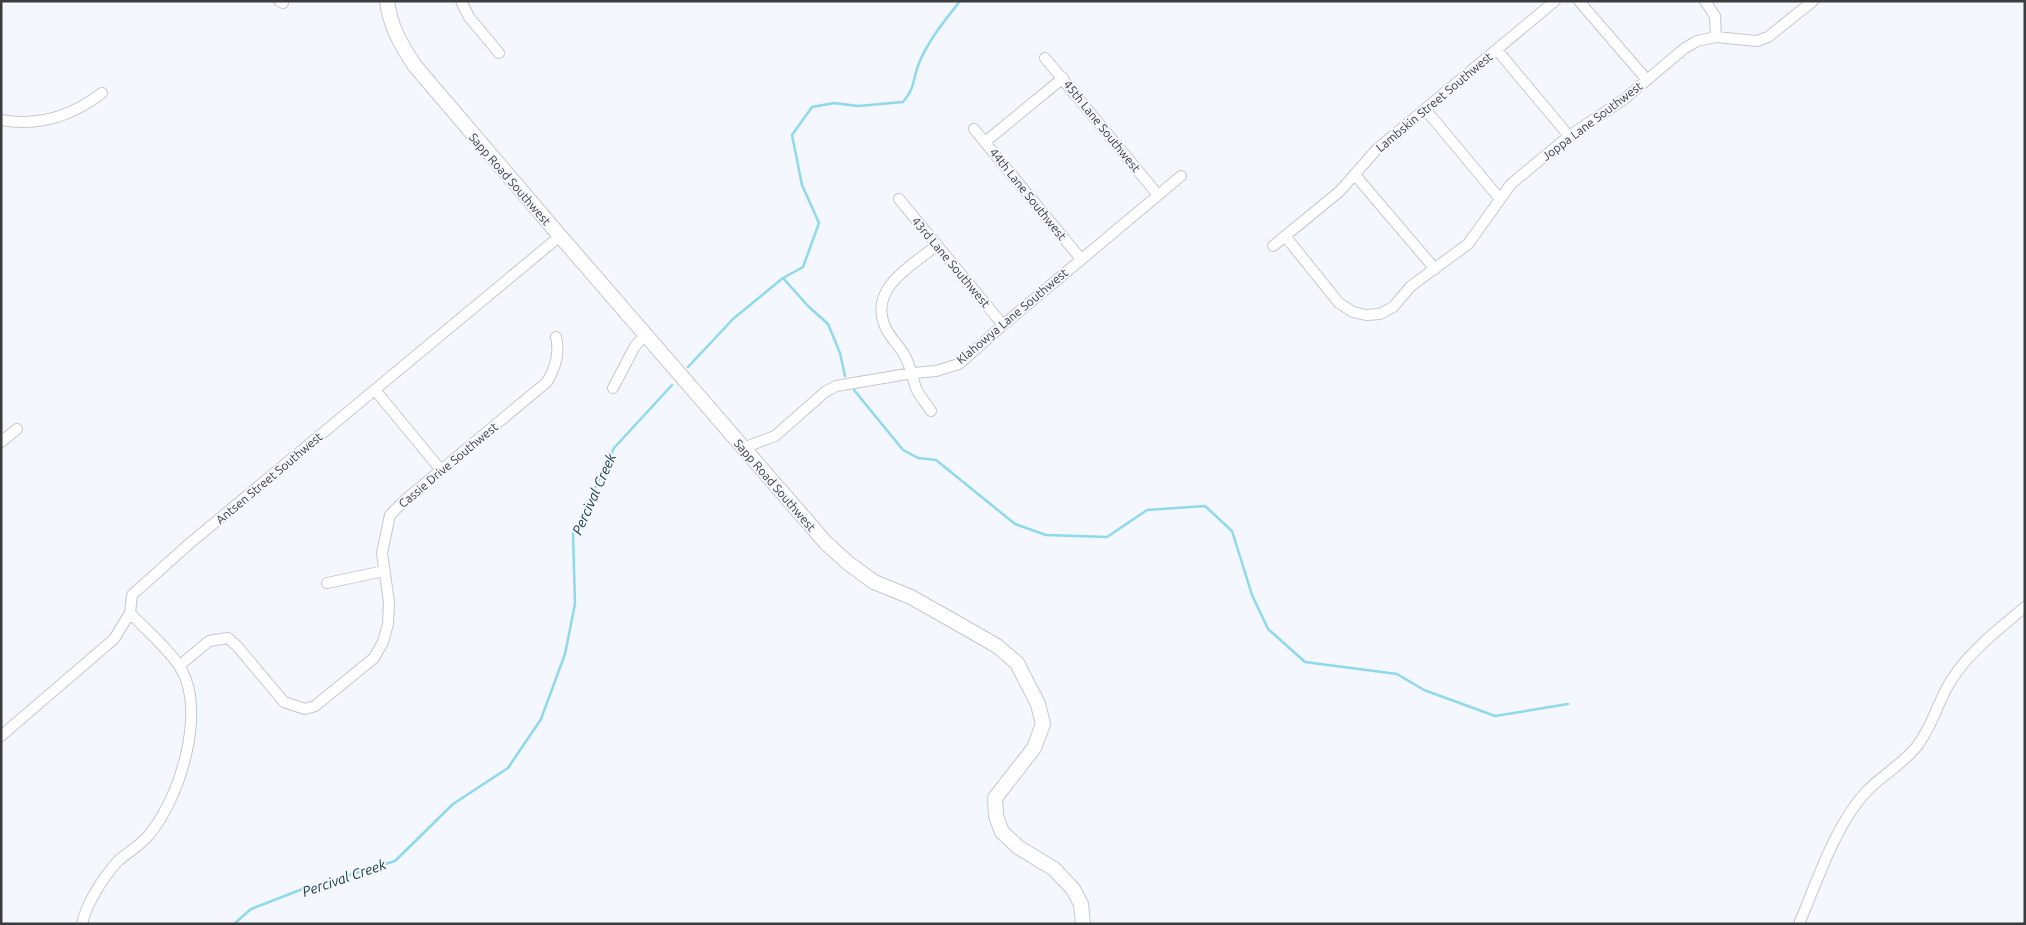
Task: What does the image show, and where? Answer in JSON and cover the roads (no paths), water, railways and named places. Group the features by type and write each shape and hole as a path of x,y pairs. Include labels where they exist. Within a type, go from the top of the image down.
{"street":[{"name":"Sapp Road Southwest","path":"387,1 392,25 404,50 415,66 826,544 874,582 911,597 997,646 1017,663 1038,704 1043,724 1034,748 995,798 996,816 1002,832 1018,847 1054,869 1073,889 1081,904 1083,924"},
{"path":"461,1 469,17 499,53"},
{"name":"Lambskin Street Southwest","path":"1273,246 1340,191 1377,149 1555,1"},
{"path":"1578,1 1647,80"},
{"path":"1705,1 1715,16 1716,37 1757,41 1768,37 1813,1"},
{"name":"Joppa Lane Southwest","path":"1285,236 1339,303 1353,312 1366,316 1380,314 1393,308 1411,286 1468,244 1511,184 1569,136 1623,100 1685,48 1697,41 1716,37"},
{"path":"1497,50 1569,136"},
{"name":"45th Lane Southwest","path":"1046,58 1158,195"},
{"path":"985,142 1062,78"},
{"path":"1,120 19,123 55,118 80,108 102,93"},
{"path":"1425,109 1500,199"},
{"name":"44th Lane Southwest","path":"974,129 1081,259"},
{"path":"1355,175 1435,269"},
{"name":"Klahowya Lane Southwest","path":"743,448 775,436 830,389 855,382 936,370 959,364 1181,176"},
{"name":"43rd Lane Southwest","path":"898,199 1003,325"},
{"name":"Antsen Street Southwest","path":"1,736 114,638 130,613 132,595 189,544 560,236"},
{"path":"931,411 916,389 913,373 904,354 884,326 880,309 884,294 893,280 937,246"},
{"path":"613,388 635,346 646,334"},
{"name":"Cassie Drive Southwest","path":"179,666 209,641 228,638 237,646 284,702 305,710 315,706 374,658 383,642 388,624 389,602 382,553 390,515 406,499 547,382 558,353 556,337"},
{"path":"375,390 441,470"},
{"path":"1,442 17,429"},
{"path":"327,583 384,571"},
{"path":"1800,924 1839,828 1853,808 1866,792 1916,747 1930,727 1951,680 1966,659 2025,606"},
{"path":"82,924 84,915 94,895 117,862 147,837 159,821 181,774 191,726 192,701 188,684 179,666 130,613"}],"waterway":[{"name":"Percival Creek","path":"688,367 733,319 783,278 803,267 819,223 802,185 792,135 812,107 834,103 858,106 903,102 912,88 919,63 927,47 960,1"},
{"path":"783,278 808,306 828,324 840,353 845,376"},
{"name":"Percival Creek","path":"234,924 251,909 300,890 395,861 453,804 508,768 541,719 565,654 575,604 573,534 614,448 672,385"},
{"path":"854,390 903,450 918,458 936,460 1015,524 1046,535 1107,537 1147,510 1205,506 1232,531 1252,595 1268,629 1305,662 1397,674 1424,690 1495,716 1568,704"}]}
